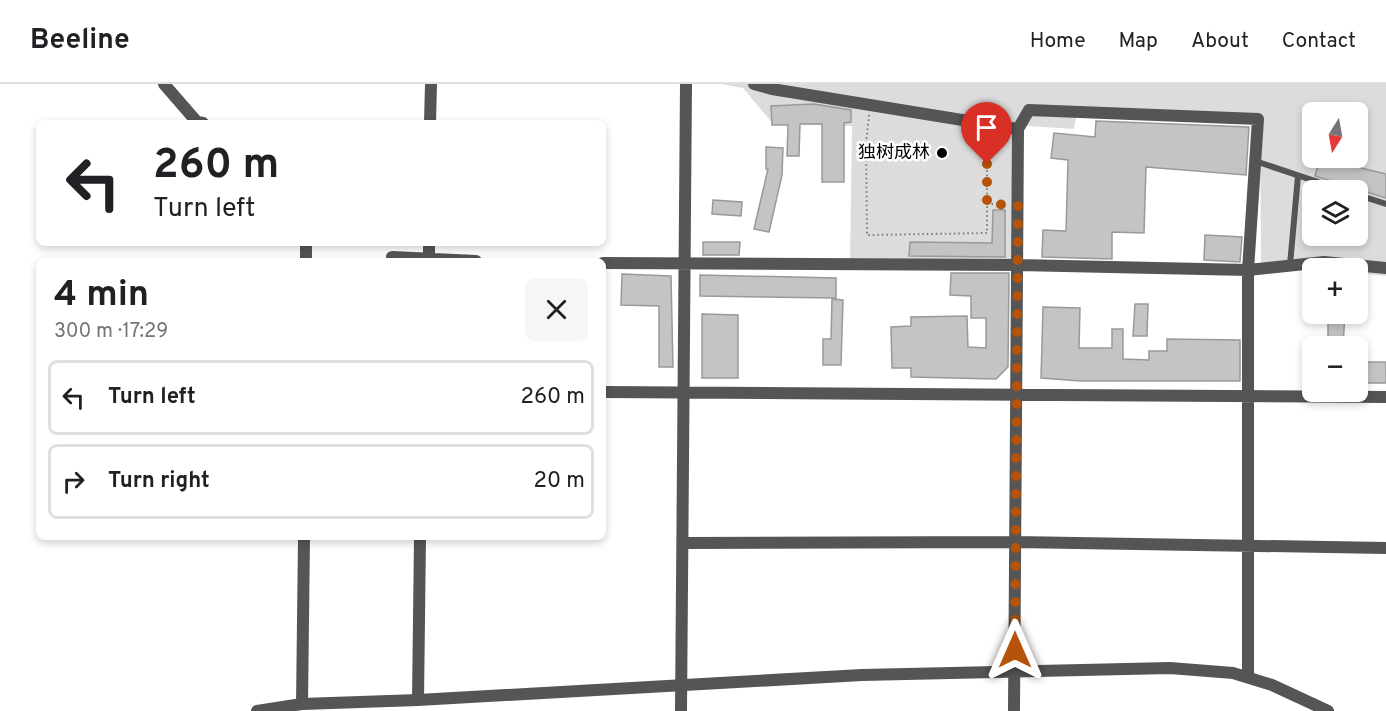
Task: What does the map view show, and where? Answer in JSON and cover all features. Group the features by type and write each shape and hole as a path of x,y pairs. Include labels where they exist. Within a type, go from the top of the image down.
{"street":[{"path":"164,84 195,120"},
{"path":"430,120 431,84"},
{"path":"681,711 686,84"},
{"path":"754,84 772,89 1018,129"},
{"path":"1014,711 1018,129 1029,110 1258,119 1248,270 1248,677"},
{"path":"392,257 404,258"},
{"path":"606,263 1018,265 1248,270 1324,262 1386,268"},
{"path":"606,392 1386,397"},
{"path":"302,704 304,540"},
{"path":"418,700 420,540"},
{"path":"682,543 1016,542 1386,548"},
{"path":"257,711 302,704 418,700 862,675 1170,668 1233,673 1248,677 1272,685 1328,711"}],"lane":[{"path":"1255,161 1311,180"},
{"path":"1290,266 1298,176"},
{"path":"1368,198 1386,204"}],"path":[{"path":"870,104 866,144 867,235 987,233 987,124"},
{"path":"987,204 1018,205"}],"shaded area":[{"path":"721,84 1386,84 1386,276 1368,274 1368,258 1302,258 1302,267 1261,262 1260,118 1078,106 1074,129 1012,125 1013,260 850,260 852,126 773,124 743,88"}],"building":[{"path":"814,104 851,110 851,122 844,123 844,182 822,182 822,124 800,124 799,156 787,156 788,125 772,125 771,106"},
{"path":"1096,121 1249,127 1246,175 1146,167 1144,233 1112,232 1112,259 1042,257 1043,230 1066,231 1068,160 1051,158 1054,133 1095,137"},
{"path":"766,147 783,148 782,175 769,232 754,229 768,169 766,169"},
{"path":"1317,168 1361,168 1386,174 1386,198 1368,192 1368,180 1328,180 1315,176"},
{"path":"713,200 742,202 741,216 712,214"},
{"path":"993,210 1005,210 1005,257 909,256 910,242 992,243"},
{"path":"1205,235 1242,237 1240,262 1204,260"},
{"path":"703,242 740,242 739,255 703,255"},
{"path":"951,273 1009,273 1008,367 996,379 911,377 911,368 892,368 891,327 911,326 911,317 967,316 968,347 986,348 986,318 971,318 971,296 950,295"},
{"path":"622,274 671,276 673,367 659,367 659,306 621,305"},
{"path":"700,275 836,278 836,298 700,296"},
{"path":"832,299 843,300 841,365 823,365 823,339 831,339"},
{"path":"1135,304 1148,304 1147,336 1133,336"},
{"path":"1043,307 1080,308 1079,348 1112,348 1112,329 1123,329 1123,359 1149,360 1149,351 1167,351 1167,339 1240,340 1240,381 1081,381 1041,378"},
{"path":"702,314 738,315 738,378 702,378"},
{"path":"1328,324 1344,324 1344,336 1328,336"},
{"path":"1368,362 1386,362 1386,383 1368,383"}],"place":[{"name":"独树成林","path":"942,153"}],"route":[{"path":"987,164 987,204 1018,205 1015,650"}]}
